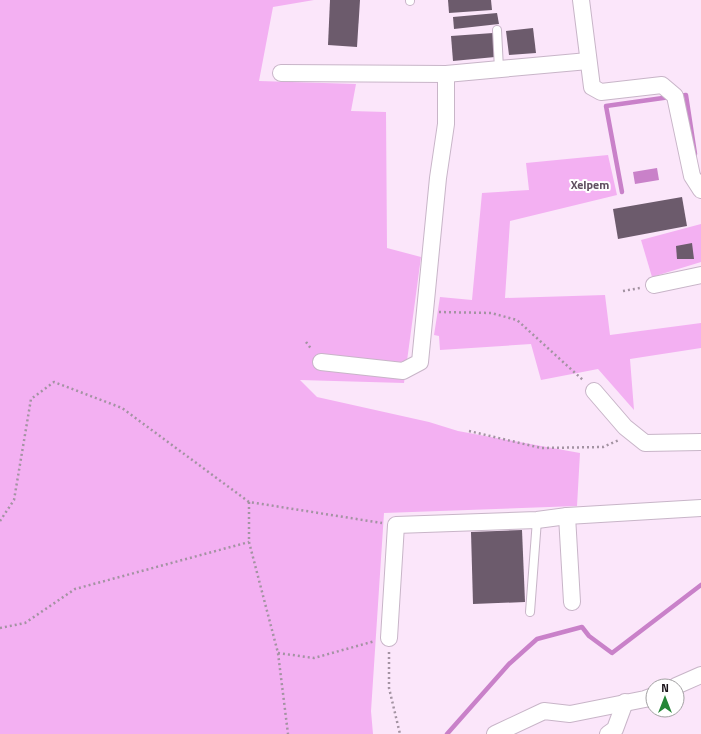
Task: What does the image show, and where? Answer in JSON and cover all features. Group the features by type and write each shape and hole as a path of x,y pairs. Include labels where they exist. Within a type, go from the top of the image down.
{"street":[{"path":"581,0 592,87 601,92 662,86 675,96 692,176 701,190"},
{"path":"281,73 446,74 588,60"},
{"path":"321,362 403,370 420,362 438,178 446,124 446,74"},
{"path":"654,285 701,275"},
{"path":"594,391 625,427 645,443 701,442"},
{"path":"389,638 396,525 537,520 567,516 701,508"},
{"path":"567,516 572,602"},
{"path":"685,682 701,675"},
{"path":"495,734 544,711 570,714 645,699"},
{"path":"608,734 615,729 625,702"}],"lane":[{"path":"497,30 500,69"},
{"path":"530,612 537,520"}],"path":[{"path":"424,312 491,313 517,320 594,391"},
{"path":"0,521 14,500 31,399 54,382 122,408 249,502 396,525"},
{"path":"469,431 541,448 603,447 634,434"},
{"path":"249,502 249,542 278,653 288,734"},
{"path":"0,628 24,624 75,589 249,542"},
{"path":"278,653 314,658 389,638 389,688 400,734"}],"shaded area":[{"path":"0,0 314,0 273,7 259,81 356,84 351,111 386,112 387,248 421,257 404,383 300,380 317,397 429,422 458,431 580,453 577,506 384,513 371,711 373,734 0,734"},
{"path":"608,155 617,195 510,221 505,298 605,295 610,335 701,323 701,348 630,359 634,410 598,369 541,380 531,344 440,350 439,336 434,335 440,297 472,300 482,193 529,190 526,163"},
{"path":"657,168 659,180 635,184 633,172"},
{"path":"701,224 701,262 652,277 641,240"}],"building":[{"path":"330,0 360,0 357,47 328,45"},
{"path":"448,0 491,0 492,10 449,13"},
{"path":"497,13 499,24 454,29 453,17"},
{"path":"533,28 536,53 509,55 506,31"},
{"path":"493,33 495,57 453,61 451,36"},
{"path":"682,197 687,226 618,239 613,209"},
{"path":"692,243 694,259 677,259 676,246"},
{"path":"522,530 525,602 473,604 471,532"}],"waterway":[{"path":"677,96 686,95 695,154"},
{"path":"622,192 606,106 670,97"},
{"path":"447,734 509,664 537,639 582,627 589,636 612,653 701,585"}],"district":[{"name":"Xelpem","path":"590,185"}]}
